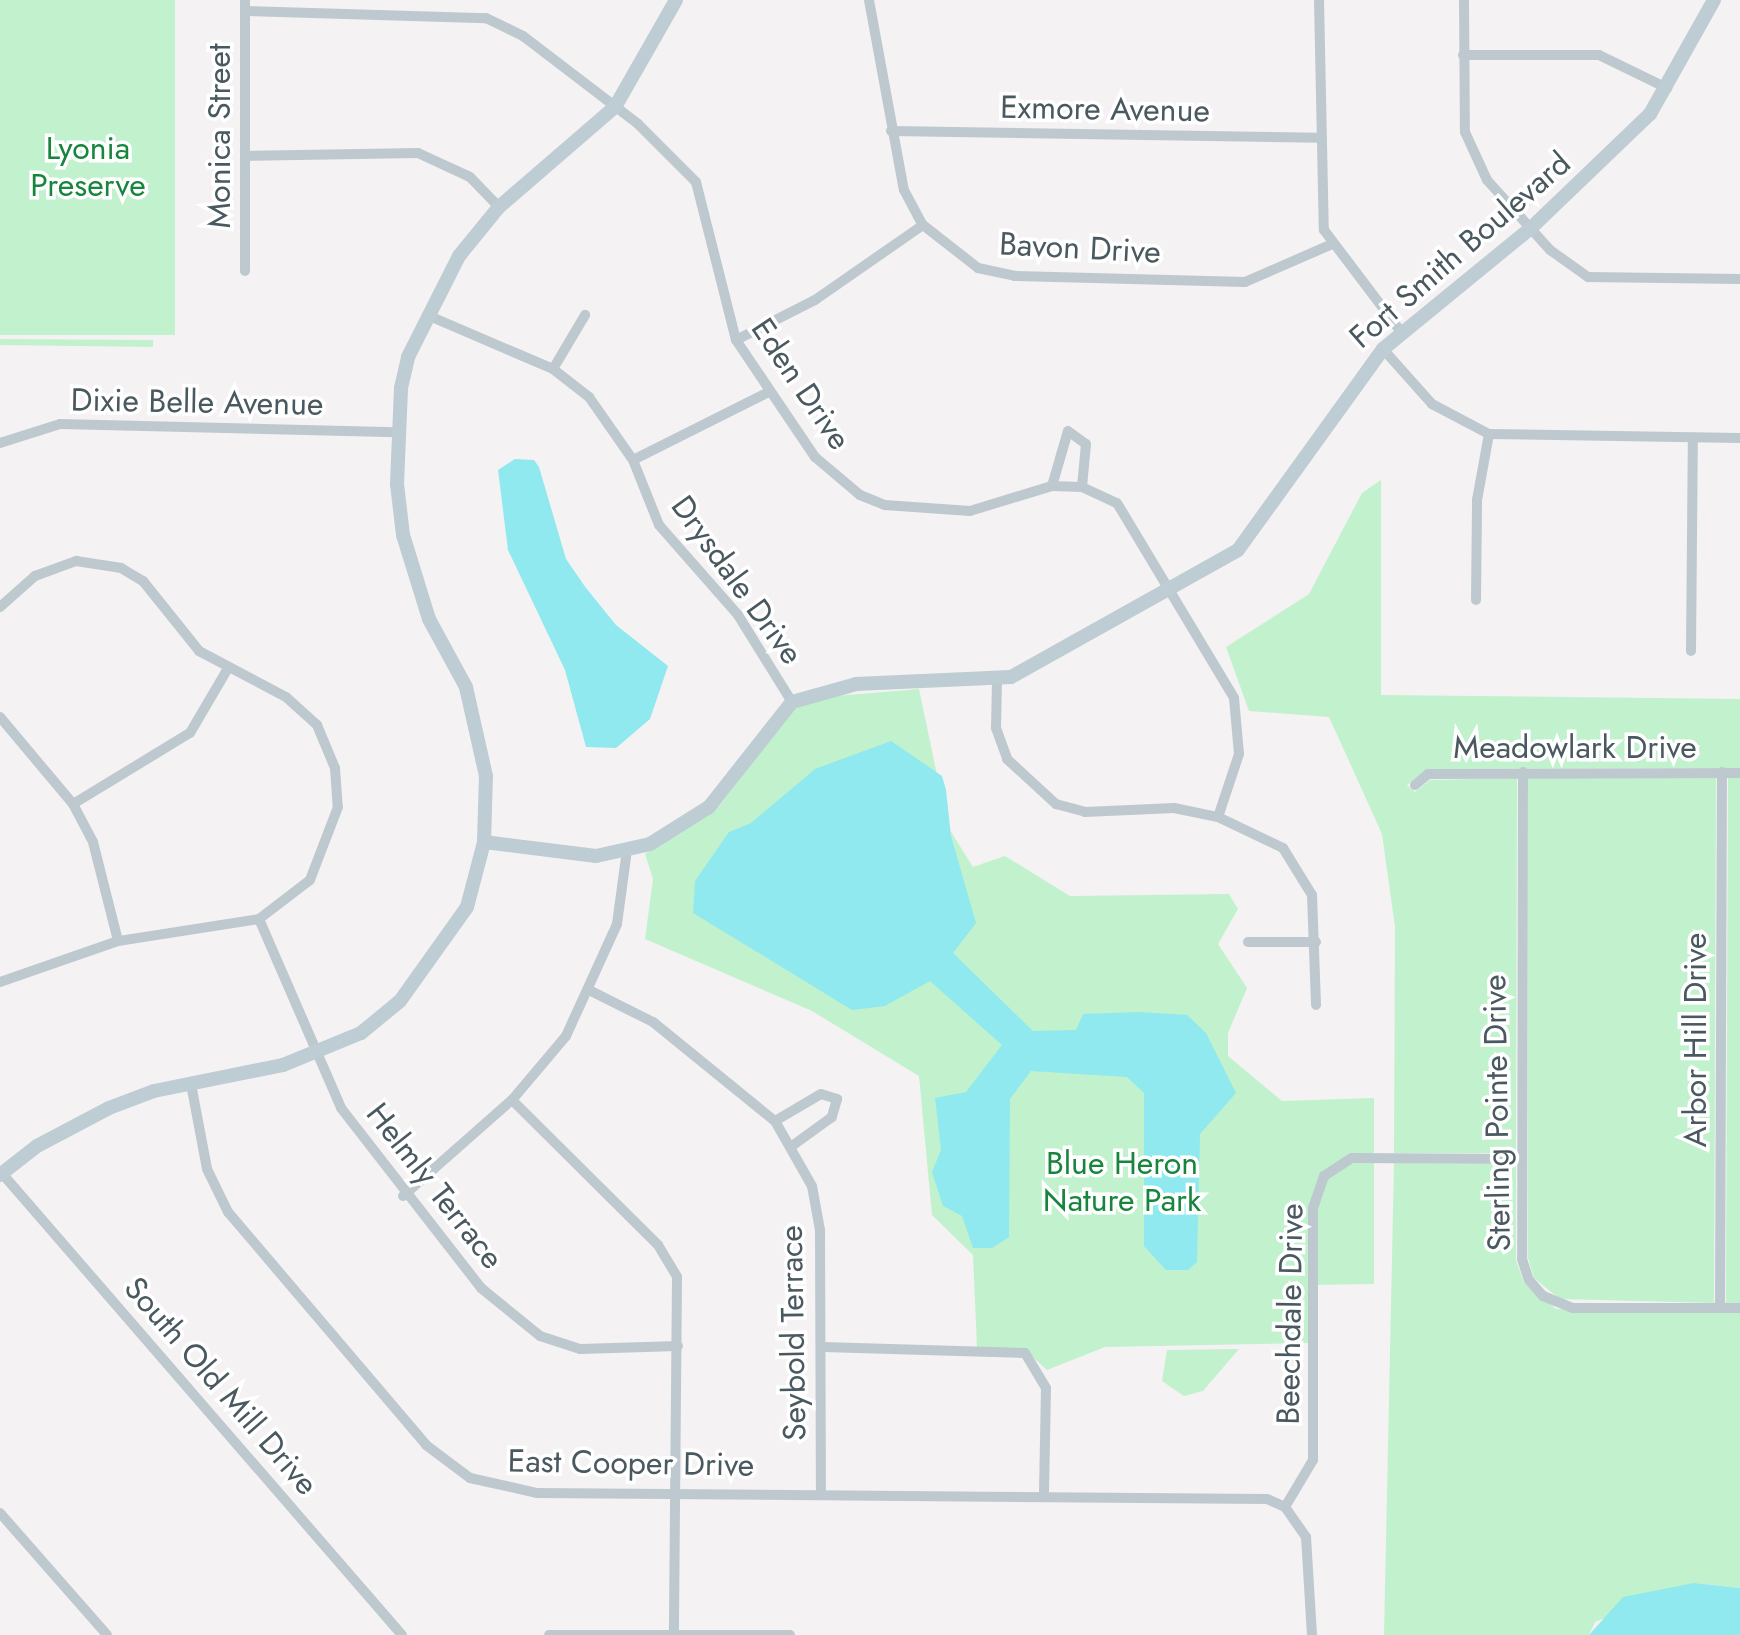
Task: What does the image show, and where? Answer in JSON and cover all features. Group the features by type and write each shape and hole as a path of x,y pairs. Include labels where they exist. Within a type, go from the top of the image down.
{"street":[{"path":"0,1173 109,1108 191,1084 314,1055 361,1033 437,955 467,907 484,842 478,723 416,584 397,484 397,432 408,357 459,256 499,207 615,107 676,0"},
{"name":"Bavon Drive","path":"869,0 904,190 923,225 978,268 1015,276 1245,282 1330,245"},
{"path":"1319,0 1320,206 1330,245 1402,333"},
{"path":"1464,0 1465,132 1474,161 1531,228 1588,277 1740,279"},
{"name":"Fort Smith Boulevard","path":"792,702 856,684 997,680 1174,589 1252,538 1329,414 1383,349 1531,228 1620,147 1667,88 1714,0"},
{"name":"Eden Drive","path":"245,6 486,18 523,36 615,107 696,182 736,340 767,393 835,479 885,505 970,511 1052,486 1082,487 1117,503 1174,589 1234,698 1240,727 1218,817"},
{"name":"Monica Street","path":"245,6 245,271"},
{"path":"1463,55 1599,55 1667,88"},
{"name":"Exmore Avenue","path":"891,131 1318,138"},
{"path":"245,156 418,153 470,177 499,207"},
{"path":"736,340 815,300 923,225"},
{"name":"Drysdale Drive","path":"427,315 553,369 589,397 633,460 659,525 738,615 792,702"},
{"path":"553,369 585,315"},
{"path":"1383,349 1432,404 1489,434 1740,438"},
{"path":"633,460 767,393"},
{"name":"Dixie Belle Avenue","path":"0,443 60,424 397,432"},
{"path":"1052,486 1068,431 1086,444 1082,487"},
{"path":"1476,600 1477,500 1489,434"},
{"path":"1691,651 1693,438"},
{"path":"0,607 53,567 110,565 143,581 182,636 227,670 303,711 317,725 335,768 338,807 325,854 288,901 259,919 118,941 0,982"},
{"path":"73,804 190,733 227,670"},
{"path":"997,680 996,728 1007,759 1056,804 1085,812 1174,808 1218,817 1258,832 1301,867 1316,942 1316,1005"},
{"path":"484,842 555,855 627,850 709,807 792,702"},
{"path":"0,717 73,804 93,842 118,941"},
{"name":"Sterling Pointe Drive","path":"1523,772 1522,1259 1543,1296 1572,1308 1740,1308"},
{"name":"Arbor Hill Drive","path":"1720,1308 1722,772"},
{"name":"Meadowlark Drive","path":"1415,785 1428,774 1740,773"},
{"path":"403,1196 512,1100 566,1036 591,991 617,924 627,850"},
{"name":"Helmly Terrace","path":"259,919 314,1055 347,1118 403,1196 481,1288 540,1336 580,1349 678,1346"},
{"path":"1248,942 1316,942"},
{"name":"Seybold Terrace","path":"591,991 653,1022 775,1121 792,1146 820,1230 823,1347 821,1492"},
{"name":"East Cooper Drive","path":"191,1084 207,1169 228,1212 448,1464 507,1491 1253,1496 1285,1507"},
{"path":"775,1121 821,1094 837,1099 832,1117 792,1146"},
{"path":"512,1100 669,1259 680,1299 674,1633"},
{"name":"Beechdale Drive","path":"1285,1507 1313,1460 1313,1208 1324,1176 1352,1158 1521,1159"},
{"name":"South Old Mill Drive","path":"0,1173 402,1635"},
{"path":"823,1347 1025,1353 1046,1388 1044,1494"},
{"path":"1285,1507 1298,1519 1312,1561 1312,1635"},
{"path":"0,1513 107,1635"},
{"path":"549,1635 790,1635"}],"green space":[{"name":"Lyonia Preserve","path":"0,0 175,0 175,335 0,335"},
{"path":"0,339 153,340 153,347 0,345"},
{"path":"1381,480 1381,695 1740,699 1740,768 1428,769 1407,785 1415,792 1430,780 1517,778 1516,1153 1394,1153 1395,927 1382,834 1329,717 1249,711 1226,647 1309,594 1362,493"},
{"name":"Blue Heron Nature Park","path":"919,689 948,827 973,867 1005,856 1070,896 1229,894 1238,909 1218,944 1247,988 1228,1033 1228,1056 1282,1101 1374,1098 1374,1284 1309,1285 1308,1343 1105,1347 1047,1370 1025,1350 977,1348 973,1255 932,1215 919,1076 812,1011 645,939 653,879 645,854 720,805 790,712 812,698"},
{"path":"1716,777 1714,1303 1560,1299 1534,1278 1528,1258 1528,778"},
{"path":"1728,777 1740,778 1740,1303 1726,1303"},
{"path":"1394,1163 1516,1164 1516,1260 1524,1283 1556,1309 1740,1313 1740,1588 1694,1583 1595,1622 1589,1635 1384,1635"},
{"path":"1239,1349 1203,1391 1184,1396 1162,1381 1167,1350"}],"water":[{"path":"515,459 534,460 539,467 566,559 586,588 616,625 668,666 650,719 616,748 586,747 565,670 508,550 498,470"},
{"path":"891,741 942,776 951,836 976,923 953,953 1033,1031 1076,1030 1083,1014 1138,1012 1187,1015 1206,1033 1236,1093 1200,1134 1197,1262 1188,1270 1166,1270 1144,1246 1144,1093 1127,1077 1031,1071 1010,1099 1009,1237 992,1248 973,1248 962,1216 943,1206 932,1172 941,1150 935,1098 966,1092 1002,1045 930,981 885,1006 852,1010 693,913 695,881 729,832 751,823 815,769"},
{"path":"1694,1583 1740,1588 1740,1635 1589,1635 1623,1597"}]}
